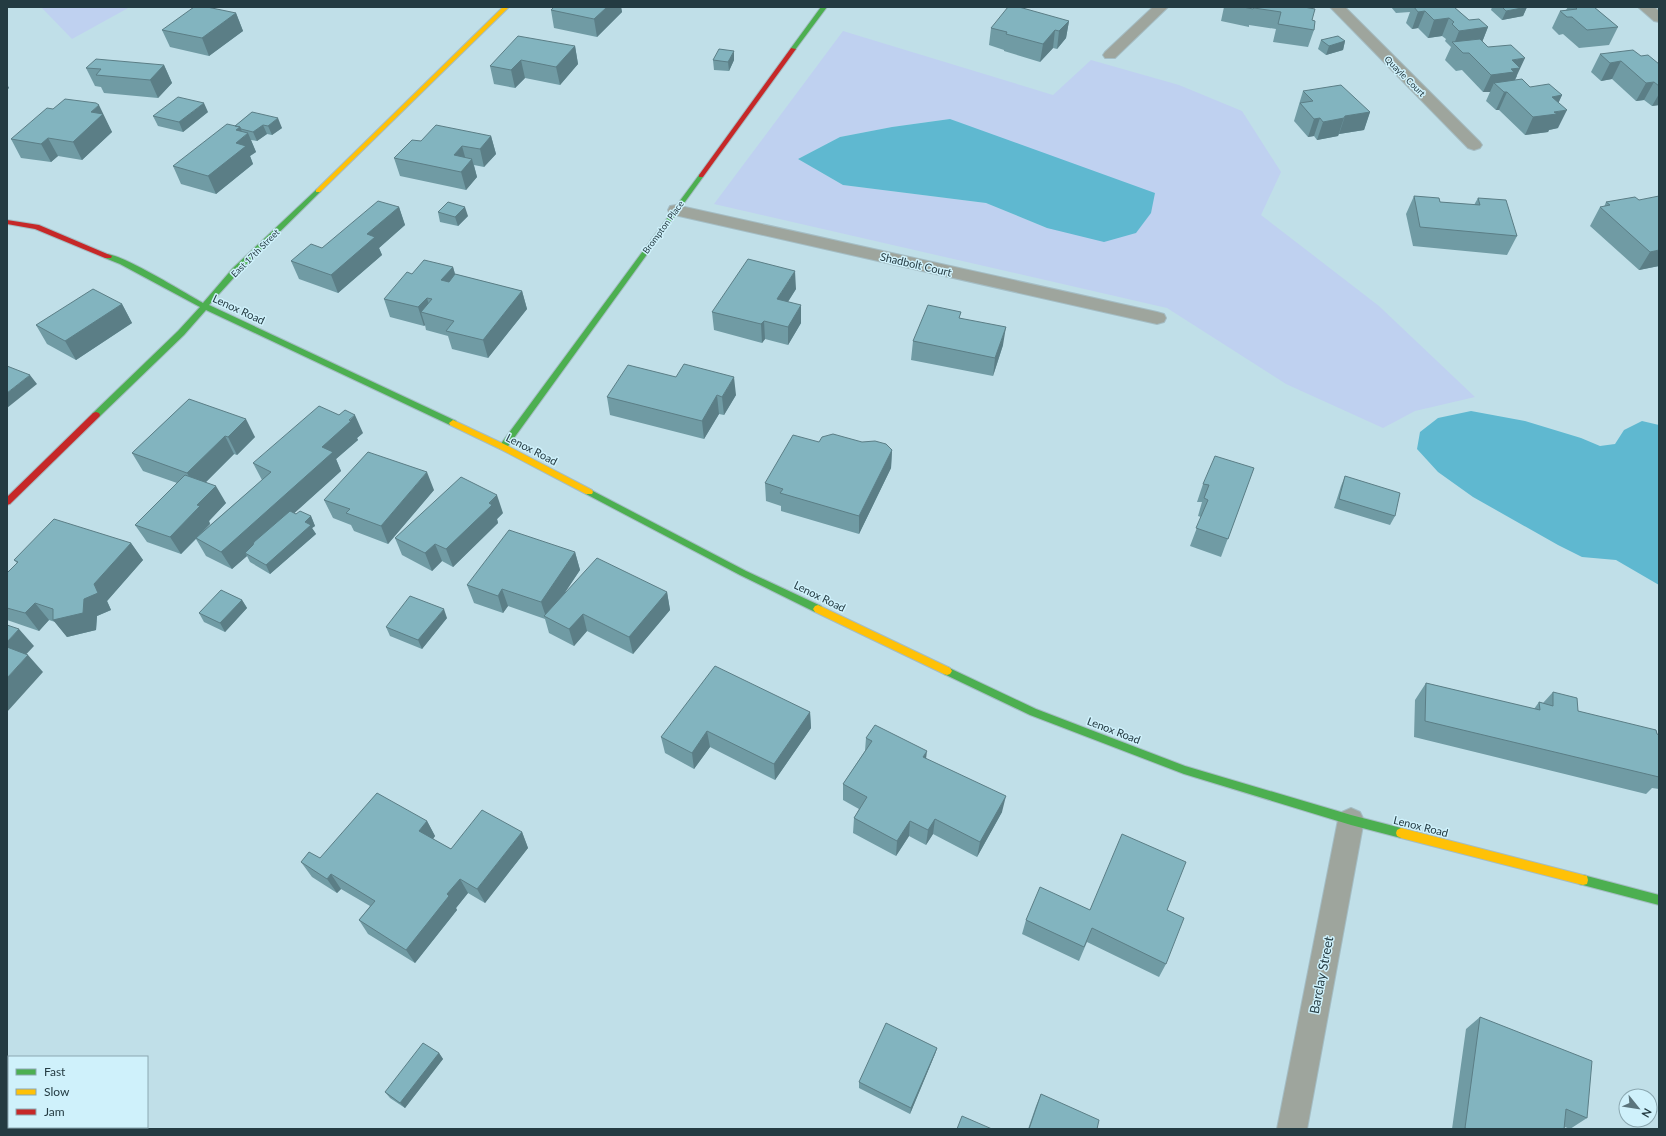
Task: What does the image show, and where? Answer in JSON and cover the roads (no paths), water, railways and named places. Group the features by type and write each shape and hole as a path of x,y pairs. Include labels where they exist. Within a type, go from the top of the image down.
{"street":[{"name":"East 17th Street","path":"7,502 181,333 236,270 506,7"},
{"name":"Brompton Place","path":"503,447 824,7"},
{"path":"1110,55 1161,7"},
{"name":"Quayle Court","path":"1337,7 1474,144"},
{"path":"1645,7 1659,18"},
{"name":"Shadbolt Court","path":"676,210 1157,318"},
{"name":"Lenox Road","path":"7,222 37,227 124,262 204,306 503,447 744,573 1033,712 1184,770 1351,820 1659,900"},
{"name":"Barclay Street","path":"1292,1129 1351,820"}]}
